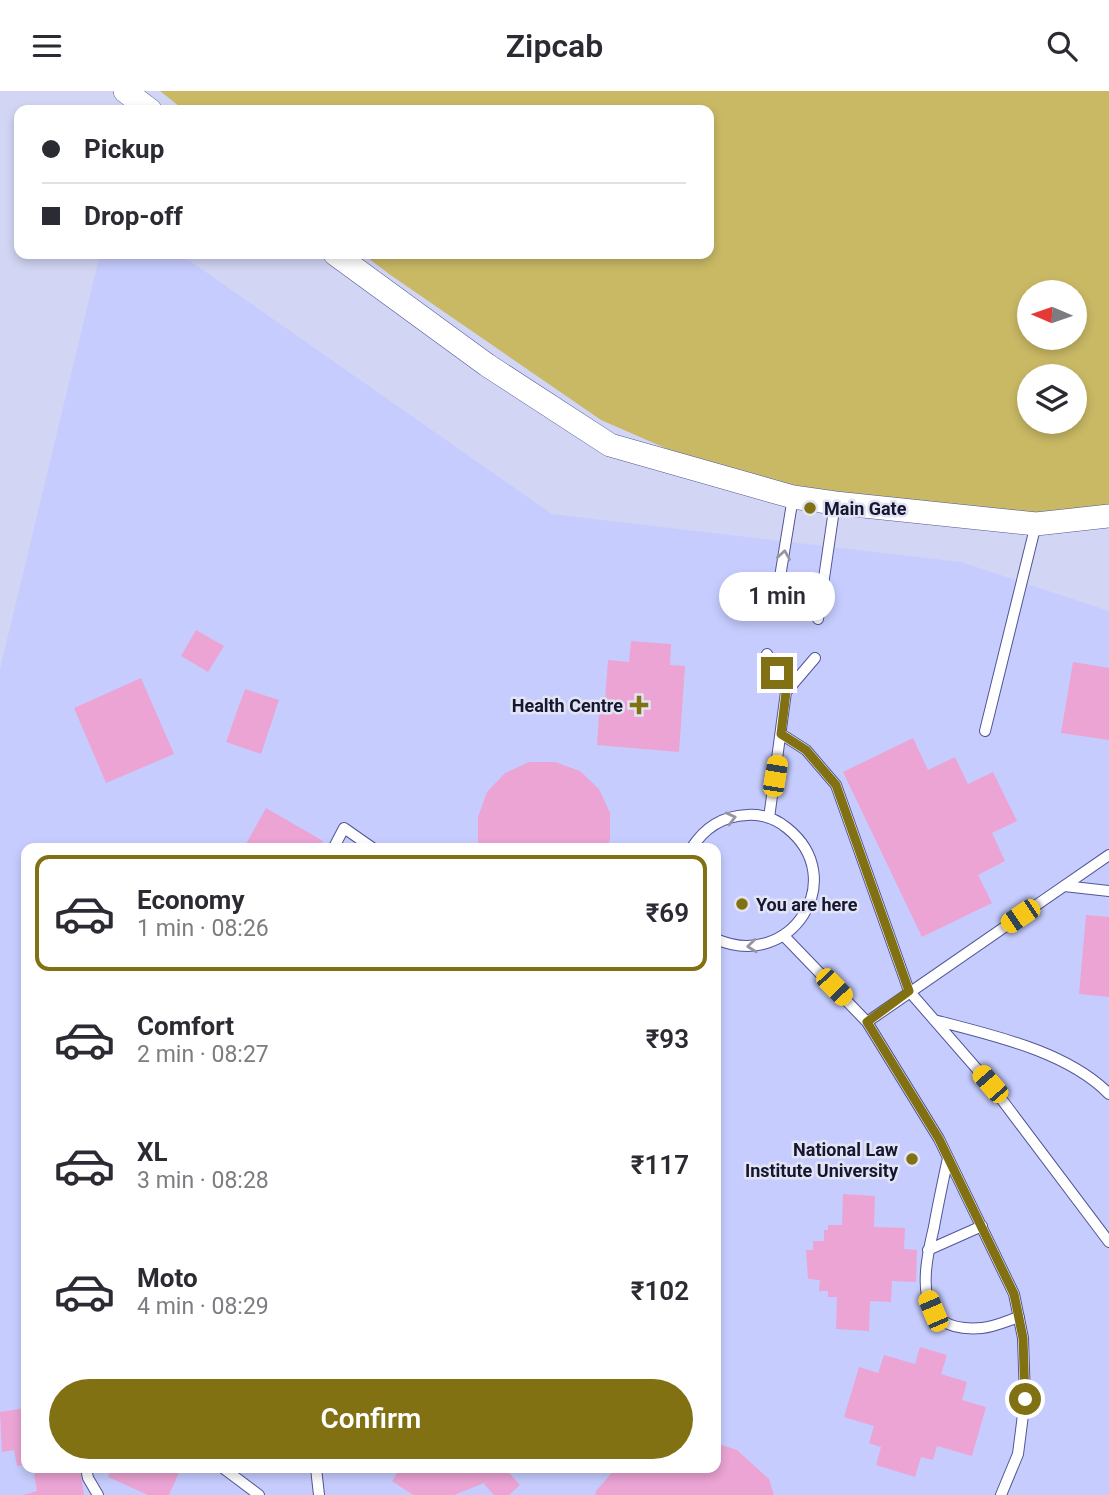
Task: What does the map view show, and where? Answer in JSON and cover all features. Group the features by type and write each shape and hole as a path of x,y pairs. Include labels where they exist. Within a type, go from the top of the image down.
{"street":[{"path":"125,91 143,105"},
{"path":"342,259 486,365 610,445 793,497 835,503 1037,524 1109,516"}],"lane":[{"path":"774,614 793,497"},
{"path":"818,619 835,503"},
{"path":"985,731 1037,524"},
{"path":"767,654 786,692 769,818"},
{"path":"786,692 815,658"},
{"path":"781,734 806,750 836,785 909,991 990,1084 1109,1242"},
{"path":"696,843 707,829 721,820 736,815 769,818 782,824 796,836 807,850 813,867 814,885 810,902 802,919 784,936 758,946 740,947 721,941"},
{"path":"336,843 344,828 365,843"},
{"path":"867,1022 1109,855"},
{"path":"1065,886 1109,891"},
{"path":"784,936 867,1022 948,1158 1014,1294 1023,1338 1025,1399 1018,1454 1002,1495"},
{"path":"934,1020 1009,1040 1056,1059 1101,1086 1109,1094"},
{"path":"948,1158 925,1267 925,1291 933,1311 959,1328 985,1328 1018,1317"},
{"path":"929,1250 982,1226"},
{"path":"87,1473 98,1495"},
{"path":"230,1473 259,1495"},
{"path":"317,1473 319,1495"}],"shaded area":[{"path":"160,91 1109,91 1109,520 770,494 601,420 370,259 714,259 714,105 178,105"},
{"name":"National Law Institute University","path":"99,259 187,259 552,514 961,562 1109,611 1109,1495 0,1495 0,669"}],"building":[{"path":"196,630 224,646 208,672 181,656"},
{"path":"631,641 671,644 670,665 685,666 679,752 597,745 599,714 604,714 608,660 629,662"},
{"path":"1073,662 1109,668 1109,740 1061,733"},
{"path":"141,678 174,754 106,783 74,708"},
{"path":"245,689 279,700 261,754 226,742"},
{"path":"913,738 928,770 955,757 968,784 993,772 1017,821 992,833 1005,861 978,875 992,903 922,937 843,772"},
{"path":"529,762 555,762 580,771 599,789 610,813 609,843 478,843 478,817 487,792 505,773"},
{"path":"266,808 323,841 322,843 247,843"},
{"path":"1086,915 1109,917 1109,997 1079,994"},
{"path":"843,1194 875,1196 874,1227 905,1228 904,1249 917,1250 916,1282 892,1281 891,1302 870,1301 869,1331 836,1329 837,1297 828,1297 828,1291 819,1291 820,1280 808,1279 806,1250 813,1250 813,1241 824,1241 824,1230 828,1230 828,1225 842,1225"},
{"path":"920,1347 947,1355 941,1374 967,1382 962,1400 986,1407 972,1456 937,1446 933,1460 921,1457 915,1477 876,1465 881,1447 869,1443 874,1426 844,1417 859,1367 878,1373 884,1355 915,1364"},
{"path":"21,1409 21,1466 17,1466 14,1450 2,1452 0,1412"},
{"path":"721,1445 737,1450 769,1479 774,1495 595,1495 612,1473 721,1473"},
{"path":"34,1473 81,1473 84,1495 23,1495 37,1491"},
{"path":"110,1473 179,1473 169,1495 148,1495 108,1477"},
{"path":"397,1473 509,1473 520,1485 509,1495 494,1495 484,1484 487,1482 454,1495 413,1495 392,1481"}],"place":[{"name":"Main Gate","path":"810,508"},
{"name":"Health Centre","path":"639,705"},
{"name":"You are here","path":"742,904"},
{"name":"National Law Institute University","path":"912,1159"}],"route":[{"path":"777,673 786,692 781,734 806,750 836,785 909,991 867,1022 939,1139 1014,1294 1023,1338 1025,1399"}]}
